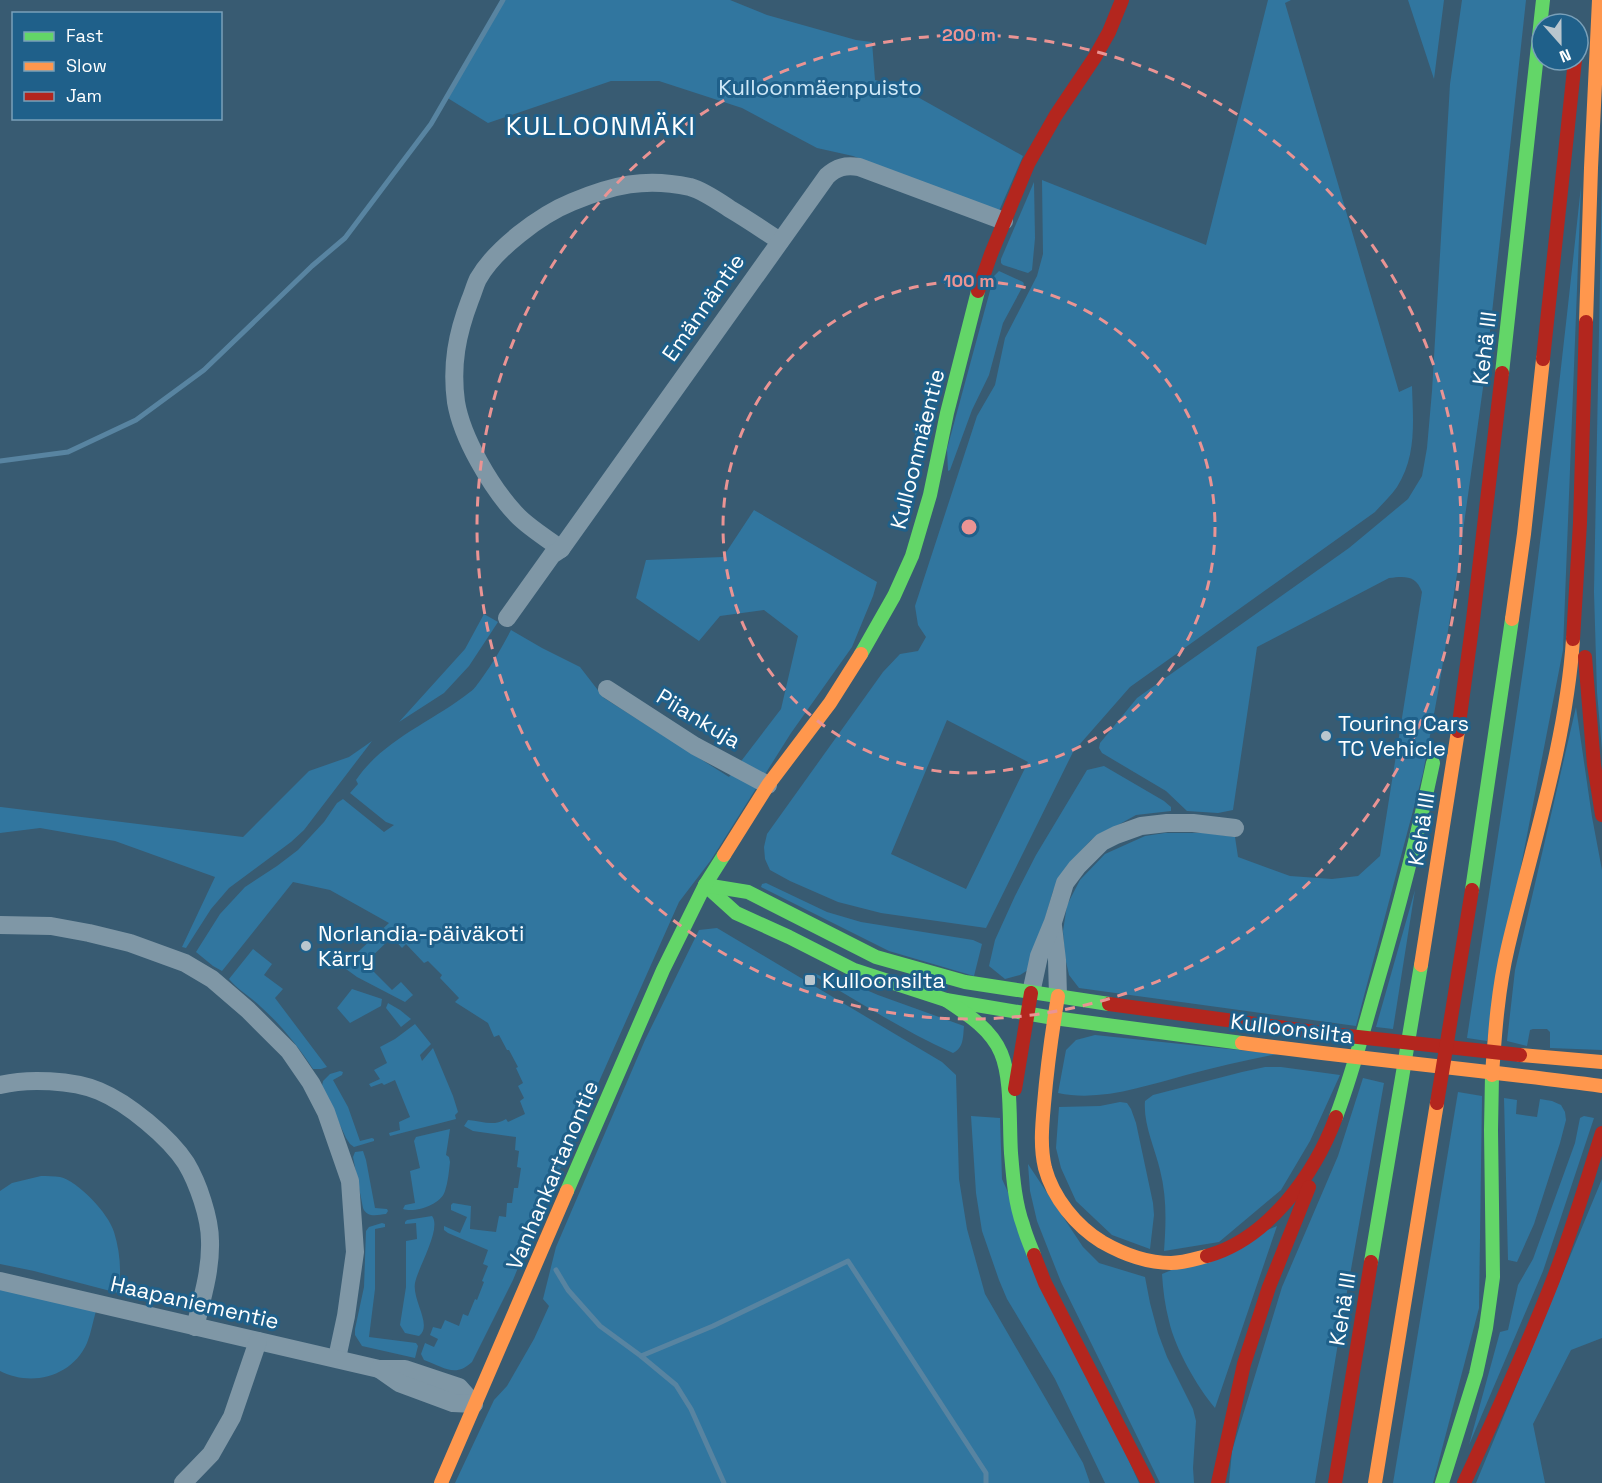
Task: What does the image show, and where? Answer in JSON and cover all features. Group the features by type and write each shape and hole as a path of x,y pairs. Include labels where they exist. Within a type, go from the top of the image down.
{"main road":[{"name":"Kulloonmäentie","path":"705,885 768,785 830,703 871,639 894,596 912,556 931,489 947,413 979,288 1004,221 1037,146 1095,57 1109,32 1122,0"},
{"name":"Kehä III","path":"1335,1483 1442,835 1473,620 1544,0"},
{"path":"1442,1483 1476,1374 1486,1328 1493,1277 1491,1130 1496,1021 1507,950 1554,766 1571,664 1580,523 1591,168 1599,0"},
{"path":"1375,1483 1481,837 1524,534 1574,72"},
{"path":"1580,523 1584,654 1594,765 1602,815"},
{"path":"1452,669 1473,620"},
{"path":"1218,1483 1244,1364 1269,1287 1330,1135 1353,1066 1396,919 1435,751"},
{"name":"Kulloonsilta","path":"705,885 748,892 876,957 965,982 1322,1033 1602,1062"},
{"name":"Kulloonsilta","path":"705,885 736,913 855,970 946,1000 1054,1018 1319,1053 1602,1086"},
{"name":"Vanhankartanontie","path":"441,1483 663,970 705,885"},
{"path":"1010,1129 1031,993"},
{"path":"1058,996 1047,1066 1042,1132 1048,1179 1072,1219 1096,1238 1127,1254 1172,1263 1215,1255 1238,1244 1264,1224 1304,1180 1330,1135"},
{"path":"946,1000 970,1016 989,1034 1001,1052 1007,1072 1016,1197 1022,1224 1045,1283 1148,1483"},
{"path":"1464,1483 1495,1417 1549,1288 1602,1133"}],"street":[{"name":"Emännäntie","path":"507,618 552,555 561,549 780,241 827,176 834,170 843,166 859,167 1004,221"},
{"path":"561,549 516,515 487,476 468,441 459,413 454,363 461,325 478,279 502,249 531,225 559,208 624,184 663,183 693,188 717,200 780,241"},
{"name":"Piiankuja","path":"607,689 696,746 768,785"},
{"path":"1031,993 1040,956 1065,883 1077,867 1102,843 1141,826 1167,823 1193,823 1235,828"},
{"path":"1053,922 1058,996"},
{"path":"0,925 51,926 89,933 130,943 186,963 212,979 241,1003 289,1051 311,1083 326,1112 350,1181 355,1252 346,1316 337,1358"},
{"path":"0,1085 40,1082 68,1083 98,1090 142,1118 170,1144 186,1164 204,1204 210,1240 208,1270 195,1327"},
{"name":"Haapaniementie","path":"0,1281 378,1369 405,1369 459,1387 474,1404"},
{"path":"183,1483 211,1454 232,1417 258,1341"}],"green space":[{"name":"Kulloonmäenpuisto","path":"503,0 730,0 767,15 856,40 872,42 875,80 898,86 1023,156 999,211 853,156 817,148 742,108 659,81 611,81 488,123 446,97"},
{"path":"1268,0 1291,0 1285,3 1399,392 1412,386 1411,451 1397,487 1375,512 1130,687 1073,752 986,928 881,913 838,902 770,870 765,859 764,847 767,834 883,672 900,654 918,651 926,637 918,625 915,606 977,416 995,385 1005,338 1037,276 1043,254 1042,180 1206,245","holes":["947,720 1028,762 966,889 891,854"]},
{"path":"1408,0 1444,0 1434,79 1409,3"},
{"path":"1462,0 1526,0 1487,359 1439,687 1423,773 1356,1026 1079,988 1069,975 1065,957 1063,931 1067,905 1080,880 1105,854 1145,836 1165,833 1208,833 1235,837 1238,857 1290,876 1332,879 1358,876 1380,856 1422,592 1417,582 1409,578 1389,578 1257,647 1233,810 1218,813 1187,811 1166,791 1102,753 1099,748 1100,743 1137,698 1349,548 1408,499 1422,476 1432,391 1450,84"},
{"path":"1602,176 1602,751 1597,692 1594,592"},
{"path":"1034,182 1035,238 1032,270 1028,273 1003,265 1001,259"},
{"path":"1581,186 1563,650 1487,1041 1467,1038 1528,635"},
{"path":"999,271 1024,284 1003,323 989,375 972,410 948,471 947,449 994,276"},
{"path":"922,421 928,421 934,425 930,440 927,441 919,440 915,434 916,425"},
{"path":"754,510 877,582 873,596 852,647 791,733 711,860 679,902 540,1214 513,1280 472,1362 460,1369 443,1368 424,1360 421,1354 425,1343 434,1347 438,1339 430,1335 433,1327 441,1329 445,1320 459,1326 463,1314 468,1316 475,1299 477,1300 488,1266 483,1264 488,1250 444,1230 444,1226 460,1233 467,1217 451,1210 451,1205 453,1203 471,1206 470,1229 496,1232 499,1216 506,1217 507,1203 512,1203 514,1188 518,1188 521,1168 517,1167 519,1151 515,1150 516,1137 473,1131 464,1126 468,1120 492,1123 506,1119 508,1122 525,1114 520,1101 524,1098 518,1086 523,1083 509,1050 499,1035 494,1037 488,1023 455,1002 459,998 428,961 424,963 406,944 402,948 392,937 365,963 392,990 401,982 413,995 405,1002 346,969 345,964 389,923 330,890 293,882 222,971 196,952 220,914 245,887 298,850 324,822 337,803 343,799 384,832 394,825 386,822 350,793 358,784 356,780 380,753 394,742 473,689 494,661 511,630 580,667 604,698 729,777 781,709 798,636 764,610 720,616 699,641 636,598 646,560 723,557"},
{"path":"484,614 498,622 469,666 444,693 399,722 465,649"},
{"path":"1576,707 1602,870 1602,1050 1550,1048 1550,1032 1547,1029 1530,1030 1527,1046 1507,1041 1515,970"},
{"path":"372,741 304,830 229,888 211,909 186,948 182,947 215,877 115,841 40,828 0,833 1,807 243,837 309,771 349,757"},
{"path":"1104,766 1164,801 1171,807 1171,811 1136,815 1091,840 1067,866 1053,891 1028,970 1005,979 989,966 995,940 1015,896 1036,855 1087,770"},
{"path":"766,883 827,912 861,922 973,940 982,944 974,976 889,951 761,887"},
{"path":"1415,890 1393,1029 1376,1027"},
{"path":"717,928 942,1062 956,1075 959,1179 967,1229 985,1294 1083,1463 1090,1483 455,1483 494,1400 507,1386 534,1339 549,1306 543,1299 556,1247 645,1040 699,930"},
{"path":"253,949 272,964 264,975 283,989 275,998 327,1067 313,1069 275,1021 229,979"},
{"path":"814,973 827,979 829,974 878,995 964,1026 961,1045 953,1053 899,1026 813,975"},
{"path":"352,989 382,999 381,1006 350,1023 337,1008"},
{"path":"388,1003 411,1019 401,1027 386,1008"},
{"path":"415,1024 431,1044 420,1055 422,1061 433,1048 458,1112 455,1115 456,1119 390,1136 389,1133 400,1130 399,1122 410,1117 395,1080 371,1087 369,1084 380,1079 374,1070 387,1063 380,1047"},
{"path":"1095,1035 1277,1054 1122,1092 1090,1096 1058,1093 1066,1050 1076,1040"},
{"path":"1265,1067 1340,1075 1310,1141 1281,1190 1219,1242 1164,1251 1164,1190 1148,1127 1145,1101 1153,1095"},
{"path":"343,1072 342,1075 333,1080 348,1107 360,1141 372,1138 374,1141 354,1147 346,1138 322,1086 323,1081 330,1074"},
{"path":"1363,1078 1384,1083 1315,1483 1229,1483 1232,1451 1282,1287 1338,1156"},
{"path":"1458,1092 1482,1096 1479,1308 1433,1483 1393,1483"},
{"path":"1504,1098 1517,1100 1516,1114 1537,1117 1540,1099 1552,1101 1561,1105 1566,1120 1534,1224 1517,1262 1508,1260"},
{"path":"1127,1103 1136,1123 1153,1203 1150,1249 1112,1235 1076,1201 1061,1168 1056,1148 1059,1107 1100,1106"},
{"path":"971,1116 1000,1118 1002,1179 1139,1483 1105,1483 1055,1379 1007,1299 982,1231 976,1193"},
{"path":"1584,1116 1594,1118 1543,1271 1469,1445 1500,1332 1508,1330 1518,1285 1533,1259 1575,1143 1580,1118"},
{"path":"450,1129 446,1155 449,1157 450,1165 443,1196 427,1207 414,1210 403,1209 405,1205 415,1203 410,1171 420,1168 414,1141 416,1137"},
{"path":"363,1151 375,1208 387,1209 386,1214 370,1215 363,1208 353,1157 355,1152"},
{"path":"1028,1164 1083,1247 1099,1263 1145,1277 1158,1333 1167,1357 1193,1409 1196,1421 1194,1483 1160,1483 1061,1282 1037,1221 1030,1191"},
{"path":"41,1176 60,1177 67,1180 84,1191 106,1216 114,1232 119,1254 118,1293 0,1264 0,1191 12,1183"},
{"path":"1602,1179 1602,1338 1571,1350 1533,1424 1545,1483 1476,1483"},
{"path":"432,1216 434,1230 432,1239 415,1283 416,1297 424,1326 419,1336 405,1333 400,1325 406,1287 406,1241 417,1239 416,1223 405,1224 405,1222"},
{"path":"382,1223 385,1227 375,1229 375,1289 369,1337 416,1343 418,1346 415,1358 362,1346 355,1335 364,1287 366,1231 369,1227"},
{"path":"1277,1226 1215,1408 1194,1378 1176,1343 1166,1310 1162,1274"},
{"path":"0,1289 96,1311 87,1343 80,1355 61,1371 50,1376 25,1378 0,1371"}],"waterway":[{"path":"0,461 68,452 136,420 204,370 312,266 345,238 431,124 503,0"},
{"path":"641,1356 713,1326 848,1261 986,1473 986,1483"},
{"path":"556,1270 568,1290 600,1326 676,1385 691,1409 724,1483"}],"traffic: fast":[{"path":"1502,373 1543,0"},
{"path":"861,654 894,596 912,556 930,495 947,413 978,291"},
{"path":"1472,890 1512,619"},
{"path":"1336,1117 1357,1054 1391,934 1433,763"},
{"path":"567,1191 663,970 705,885 724,855"},
{"path":"705,885 736,913 854,970 946,1000 1054,1018 1242,1043"},
{"path":"705,885 748,892 876,957 965,982 1109,1004"},
{"path":"1371,1262 1421,965"},
{"path":"946,1000 985,1029 997,1044 1005,1064 1016,1199 1034,1255"},
{"path":"1442,1483 1476,1374 1486,1328 1493,1277 1492,1075"}],"traffic: slow":[{"path":"1586,322 1599,0"},
{"path":"1512,619 1524,534 1543,359"},
{"path":"1492,1075 1502,979 1517,909 1556,756 1573,639"},
{"path":"724,855 768,785 830,703 861,654"},
{"path":"1421,965 1458,731"},
{"path":"1058,996 1042,1136 1045,1168 1054,1190 1083,1228 1118,1250 1144,1260 1162,1263 1207,1256"},
{"path":"1242,1043 1602,1086"},
{"path":"1520,1055 1602,1062"},
{"path":"1375,1483 1437,1103"},
{"path":"441,1483 567,1191"}],"traffic: jam":[{"path":"978,291 1028,164 1056,115 1095,57 1109,32 1122,0"},
{"path":"1543,359 1574,72"},
{"path":"1573,639 1580,523 1586,322"},
{"path":"1458,731 1502,373"},
{"path":"1585,657 1594,765 1602,815"},
{"path":"1437,1103 1472,890"},
{"path":"1015,1089 1031,993"},
{"path":"1109,1004 1322,1033 1520,1055"},
{"path":"1207,1256 1250,1235 1286,1202 1316,1160 1336,1117"},
{"path":"1464,1483 1549,1290 1571,1231 1602,1133"},
{"path":"1218,1483 1244,1364 1269,1287 1309,1187"},
{"path":"1034,1255 1045,1283 1148,1483"},
{"path":"1335,1483 1371,1262"}],"place":[{"name":"Touring Cars TC Vehicle","path":"1326,736"},
{"name":"Norlandia-päiväkoti Kärry","path":"306,946"},
{"name":"Kulloonsilta","path":"810,980"}],"district":[{"name":"KULLOONMÄKI","path":"601,126"}]}
